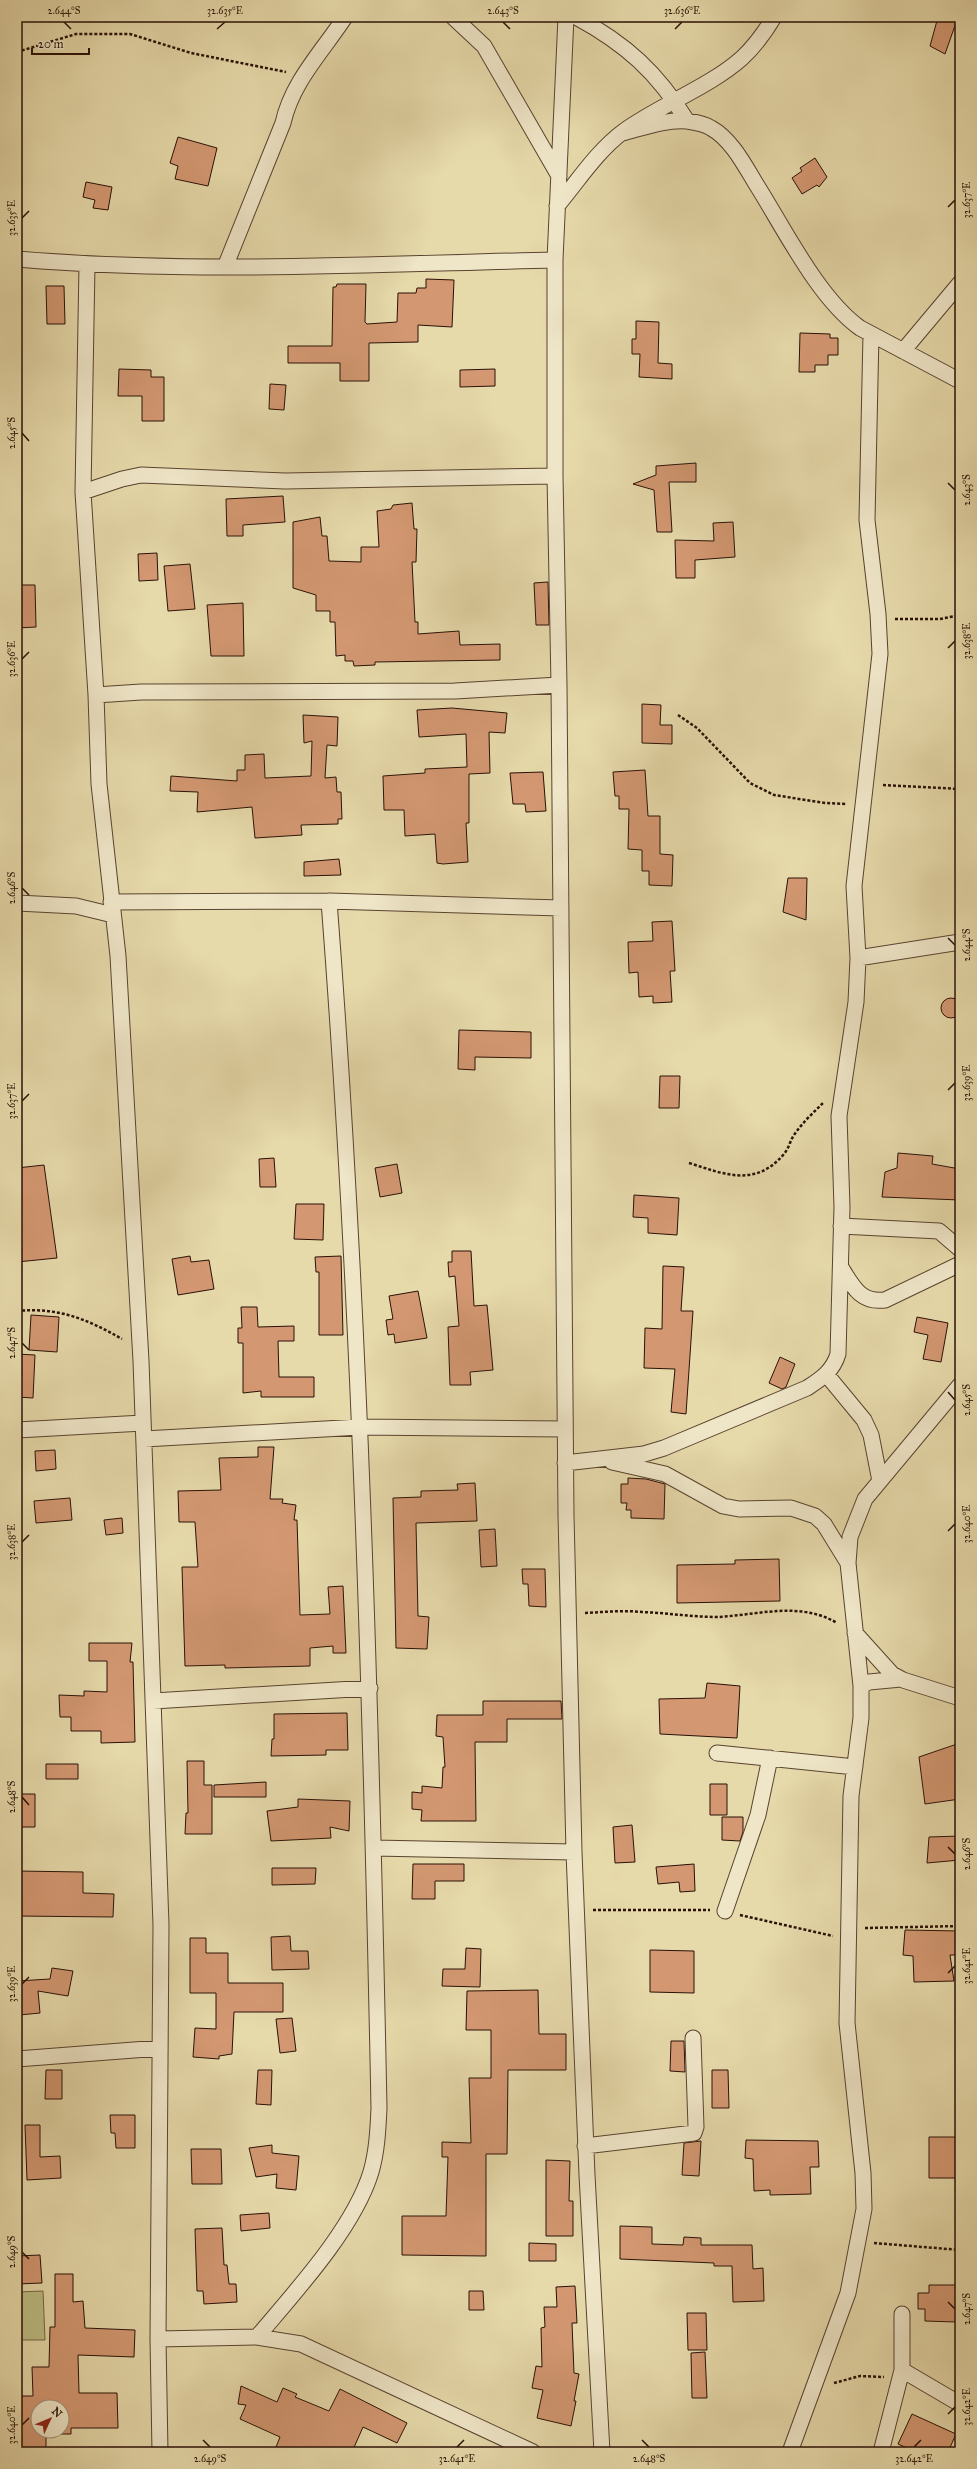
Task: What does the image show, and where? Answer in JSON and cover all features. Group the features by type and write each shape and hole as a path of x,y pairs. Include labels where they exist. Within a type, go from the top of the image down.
{"street":[{"path":"225,267 283,123 287,104 302,76 345,17"},
{"path":"453,17 484,46 559,176"},
{"path":"566,17 555,260 555,476 560,685 565,1463 574,1852 585,2146 602,2452"},
{"path":"576,17 629,50 665,87 687,121"},
{"path":"557,206 601,152 622,133 674,100 730,68 743,58 756,44 774,17"},
{"path":"622,133 664,123 687,121 710,127 726,140 744,164 834,306 846,318 871,334 960,381"},
{"path":"17,259 87,265 225,267 555,260"},
{"path":"87,265 83,492 96,695 99,784 118,956 140,1349 161,1925 158,2339 160,2452"},
{"path":"903,351 960,283"},
{"path":"565,1463 644,1454 664,1448 807,1388 826,1374 836,1361 840,1346 841,1268 839,1116 856,1002 858,958 854,886 880,654 878,619 866,520 871,334"},
{"path":"83,492 122,479 141,475 284,481 555,476"},
{"path":"96,695 141,692 485,691 560,685"},
{"path":"17,902 112,908 328,901 561,908"},
{"path":"257,2337 308,2276 347,2220 362,2193 378,2143 379,2108 370,1688 360,1428 344,1102 328,901"},
{"path":"858,958 960,942"},
{"path":"841,1226 938,1231 960,1249"},
{"path":"841,1268 858,1293 876,1301 885,1300 960,1264"},
{"path":"826,1374 864,1420 871,1435 880,1481"},
{"path":"790,2452 848,2294 860,2242 864,2209 863,2173 847,2023 851,1796 861,1718 861,1686 848,1563 850,1537 856,1518 865,1499 960,1385"},
{"path":"17,1430 143,1423"},
{"path":"144,1439 360,1428 565,1429"},
{"path":"599,1459 665,1474 683,1482 723,1506 739,1509 791,1508 815,1516 824,1524 848,1563"},
{"path":"856,1638 892,1674 901,1679 960,1698"},
{"path":"861,1686 869,1682 901,1679"},
{"path":"153,1701 370,1688"},
{"path":"717,1753 855,1767"},
{"path":"725,1911 758,1815 770,1758"},
{"path":"374,1848 574,1852"},
{"path":"585,2146 694,2133 696,2127 693,2038"},
{"path":"17,2059 160,2048"},
{"path":"881,2452 901,2374 902,2314"},
{"path":"158,2339 257,2337 301,2344 533,2452"},
{"path":"901,2374 960,2404"}],"path":[{"path":"17,52 76,34 130,34 191,53 302,76"},
{"path":"878,619 940,619 960,615"},
{"path":"678,715 697,728 750,783 774,794 798,799 825,803 864,804"},
{"path":"866,784 960,789"},
{"path":"689,1163 741,1177 758,1173 777,1161 785,1153 801,1126 843,1086"},
{"path":"17,1311 39,1308 72,1314 108,1330 140,1349"},
{"path":"568,1614 628,1611 718,1617 778,1611 813,1612 838,1624 856,1638"},
{"path":"849,1928 960,1926"},
{"path":"860,2242 960,2250"},
{"path":"813,2390 860,2376 901,2374"}],"green space":[{"path":"43,2291 45,2340 17,2340 17,2292"}],"building":[{"path":"938,17 958,17 945,54 930,46"},
{"path":"178,137 217,148 208,186 175,179 178,166 170,163"},
{"path":"815,158 827,177 819,187 817,185 802,194 792,178 802,171 800,168"},
{"path":"86,182 112,187 108,210 93,208 95,200 83,197"},
{"path":"426,279 454,280 452,327 418,325 418,342 369,343 369,381 340,381 340,363 288,363 288,346 332,346 333,287 336,287 337,284 366,284 365,322 367,324 397,322 398,293 416,293 417,288 426,288"},
{"path":"46,286 64,286 65,324 47,324"},
{"path":"636,321 659,322 658,363 672,364 672,379 639,377 640,354 632,354 632,339 636,339"},
{"path":"800,333 830,334 830,338 838,338 838,355 828,355 828,365 815,365 815,372 799,372"},
{"path":"119,369 151,370 151,377 164,377 164,421 142,421 142,396 118,396"},
{"path":"495,369 495,386 460,387 460,370"},
{"path":"270,384 286,385 284,410 269,409"},
{"path":"696,463 696,482 669,482 672,532 657,532 654,490 633,484 656,475 656,466"},
{"path":"283,496 285,522 243,525 243,536 227,536 226,499"},
{"path":"412,503 414,529 417,529 416,562 412,562 415,622 418,622 418,634 459,631 460,645 500,644 500,660 375,662 375,665 354,666 353,661 345,661 345,655 336,656 335,622 330,622 330,611 316,611 316,595 293,588 293,522 320,517 322,536 327,536 329,561 361,562 361,547 379,547 377,511 391,509 393,505"},
{"path":"733,522 735,557 695,560 695,578 676,578 675,540 714,541 713,523"},
{"path":"157,553 158,580 139,581 138,554"},
{"path":"190,564 195,609 168,611 164,566"},
{"path":"548,582 549,625 536,625 534,583"},
{"path":"17,585 35,585 36,627 17,628"},
{"path":"243,603 244,656 211,656 207,605"},
{"path":"642,704 661,705 660,725 672,725 672,744 642,743"},
{"path":"452,708 507,713 505,733 489,732 490,773 469,774 469,823 466,823 468,862 443,864 437,863 435,834 405,836 404,810 384,810 383,776 425,773 425,769 467,767 466,734 419,737 417,710"},
{"path":"303,715 338,717 337,746 327,745 325,778 336,777 337,792 341,792 342,819 338,819 338,824 301,825 302,835 255,838 252,807 197,812 198,792 170,791 171,776 237,781 237,770 245,770 245,755 264,754 265,778 311,776 312,741 304,743"},
{"path":"645,770 648,816 660,816 660,854 673,855 672,886 649,885 649,871 642,871 642,850 628,849 629,809 619,809 619,796 615,796 613,772"},
{"path":"543,772 546,811 526,812 525,804 513,804 510,773"},
{"path":"339,859 341,875 304,876 304,862"},
{"path":"788,878 807,878 806,920 783,912"},
{"path":"672,921 675,971 670,971 672,1002 653,1003 653,996 639,997 638,972 629,973 628,942 653,941 652,922"},
{"path":"951,998 958,1001 961,1008 958,1015 951,1018 944,1015 941,1008 944,1001"},
{"path":"459,1030 531,1032 531,1058 475,1057 475,1070 458,1069"},
{"path":"660,1076 680,1076 679,1108 659,1108"},
{"path":"898,1153 933,1156 932,1164 960,1169 960,1200 882,1197 885,1172 897,1168"},
{"path":"274,1158 276,1187 260,1187 259,1159"},
{"path":"397,1164 402,1193 380,1197 375,1168"},
{"path":"44,1165 57,1258 17,1262 17,1168"},
{"path":"634,1195 679,1198 677,1235 648,1233 648,1218 633,1217"},
{"path":"296,1204 324,1204 323,1240 294,1239"},
{"path":"452,1251 471,1251 474,1306 487,1305 493,1370 470,1372 471,1385 450,1385 448,1327 459,1326 455,1276 449,1277 448,1262 452,1262"},
{"path":"190,1256 191,1262 209,1260 214,1289 178,1295 172,1259"},
{"path":"341,1256 343,1335 319,1335 319,1272 316,1272 315,1257"},
{"path":"663,1266 684,1267 681,1311 693,1311 686,1414 671,1412 675,1369 644,1368 645,1328 662,1329"},
{"path":"418,1291 427,1338 395,1343 394,1334 388,1335 386,1320 393,1319 389,1296"},
{"path":"241,1307 257,1307 258,1327 294,1326 294,1341 278,1341 279,1377 314,1377 314,1397 261,1397 261,1391 243,1393 243,1343 238,1343 238,1328 242,1328"},
{"path":"31,1315 59,1317 57,1352 29,1350"},
{"path":"917,1317 948,1323 941,1362 923,1359 928,1335 914,1332"},
{"path":"17,1354 35,1355 33,1398 17,1397"},
{"path":"780,1357 795,1364 786,1387 782,1389 769,1383"},
{"path":"258,1447 274,1447 270,1499 283,1499 282,1503 296,1505 294,1520 297,1520 300,1615 330,1614 328,1587 343,1586 346,1653 333,1653 333,1646 310,1648 310,1666 225,1668 225,1665 185,1666 182,1567 198,1567 195,1522 179,1522 178,1491 221,1490 219,1458 258,1457"},
{"path":"55,1450 56,1469 36,1471 35,1451"},
{"path":"628,1478 646,1479 665,1484 664,1519 631,1518 631,1510 626,1510 627,1503 621,1503 621,1484 628,1484"},
{"path":"475,1483 477,1521 416,1523 418,1616 429,1617 427,1649 396,1648 393,1498 421,1497 421,1491 458,1490 457,1484"},
{"path":"70,1498 72,1520 36,1523 34,1501"},
{"path":"122,1518 123,1533 106,1535 104,1520"},
{"path":"495,1529 497,1566 481,1567 479,1530"},
{"path":"779,1559 780,1601 677,1603 677,1565 735,1564 735,1560"},
{"path":"522,1569 545,1569 546,1607 529,1606 528,1584 523,1584"},
{"path":"89,1643 132,1643 130,1662 133,1662 135,1742 101,1743 101,1731 71,1731 71,1717 60,1717 59,1695 84,1696 84,1691 107,1692 107,1661 89,1661"},
{"path":"707,1683 740,1686 737,1738 660,1734 659,1699 705,1698"},
{"path":"483,1701 561,1701 562,1719 507,1719 507,1742 475,1742 476,1821 421,1821 422,1810 412,1809 412,1792 422,1793 422,1786 442,1788 443,1767 445,1767 443,1737 436,1736 437,1715 483,1715"},
{"path":"347,1713 348,1750 326,1750 326,1755 271,1756 272,1739 274,1739 274,1714"},
{"path":"957,1744 960,1799 925,1804 919,1757"},
{"path":"187,1761 204,1761 204,1785 212,1785 212,1834 185,1834 186,1813 188,1813"},
{"path":"46,1764 78,1764 78,1779 46,1779"},
{"path":"266,1782 266,1797 214,1797 214,1785"},
{"path":"710,1784 727,1784 727,1815 710,1815"},
{"path":"17,1794 35,1794 35,1827 17,1827"},
{"path":"298,1799 350,1801 349,1831 330,1827 331,1838 271,1841 267,1811 298,1807"},
{"path":"722,1817 743,1817 743,1832 740,1841 722,1840"},
{"path":"632,1825 635,1862 615,1863 613,1827"},
{"path":"960,1836 960,1860 927,1863 929,1837"},
{"path":"413,1864 464,1864 464,1881 435,1881 435,1899 412,1899"},
{"path":"694,1864 695,1891 680,1892 679,1882 658,1884 656,1867"},
{"path":"272,1868 316,1868 315,1884 272,1885"},
{"path":"17,1871 83,1872 83,1893 114,1894 113,1917 17,1916"},
{"path":"905,1930 960,1931 960,1955 950,1955 954,1981 914,1982 913,1956 903,1955"},
{"path":"290,1936 291,1951 308,1951 309,1969 272,1970 271,1937"},
{"path":"190,1938 206,1938 206,1953 228,1953 228,1983 283,1983 283,2012 234,2012 232,2054 219,2056 219,2059 193,2057 195,2028 216,2029 216,1993 190,1993"},
{"path":"466,1948 481,1949 480,1987 442,1986 443,1969 465,1969"},
{"path":"650,1950 694,1951 694,1993 650,1992"},
{"path":"52,1968 73,1971 68,1996 38,1991 40,2013 19,2015 17,1981 50,1979"},
{"path":"538,1990 539,2034 566,2034 566,2070 508,2070 507,2154 486,2154 486,2256 402,2255 402,2216 446,2216 448,2157 442,2157 442,2142 471,2143 469,2078 491,2078 491,2030 466,2030 467,1991"},
{"path":"292,2018 296,2051 280,2053 276,2019"},
{"path":"671,2041 684,2041 685,2072 670,2071"},
{"path":"46,2070 62,2070 62,2099 45,2099"},
{"path":"258,2070 272,2070 271,2105 256,2104"},
{"path":"712,2070 728,2070 729,2108 712,2108"},
{"path":"110,2115 135,2115 135,2148 116,2148 115,2133 111,2133"},
{"path":"25,2125 40,2125 40,2157 60,2156 61,2178 27,2180"},
{"path":"929,2137 960,2137 960,2178 929,2178"},
{"path":"746,2140 818,2141 819,2167 810,2167 811,2194 770,2195 770,2190 754,2191 753,2159 745,2158"},
{"path":"701,2141 699,2176 682,2175 684,2143"},
{"path":"272,2145 272,2153 299,2156 296,2190 276,2188 277,2174 256,2177 249,2148"},
{"path":"191,2149 221,2149 222,2184 192,2184"},
{"path":"546,2160 570,2161 569,2201 573,2201 573,2236 546,2236"},
{"path":"269,2213 270,2228 241,2231 240,2215"},
{"path":"620,2226 652,2227 652,2244 683,2245 684,2237 701,2238 701,2245 752,2245 753,2269 763,2268 764,2301 733,2302 732,2266 714,2266 714,2263 620,2259"},
{"path":"222,2228 224,2265 227,2265 229,2284 236,2284 237,2302 204,2304 203,2291 197,2291 195,2229"},
{"path":"529,2243 556,2244 556,2261 529,2261"},
{"path":"40,2255 42,2283 17,2284 17,2256"},
{"path":"55,2274 73,2274 73,2302 83,2301 85,2328 135,2330 134,2357 78,2355 79,2393 117,2393 118,2428 71,2428 70,2434 70,2399 30,2399 30,2439 46,2439 46,2452 17,2452 17,2396 33,2396 32,2367 49,2367 50,2327 55,2327"},
{"path":"929,2285 956,2285 956,2322 925,2321 925,2309 918,2309 918,2293 929,2293"},
{"path":"575,2286 577,2323 572,2323 574,2373 579,2374 571,2426 537,2418 543,2390 532,2388 536,2366 542,2367 541,2328 545,2327 544,2307 557,2307 556,2287"},
{"path":"469,2291 483,2291 484,2310 469,2310"},
{"path":"687,2313 706,2313 707,2350 688,2350"},
{"path":"705,2352 707,2398 692,2398 691,2353"},
{"path":"241,2386 277,2402 283,2388 297,2394 295,2397 329,2411 340,2389 407,2423 397,2443 363,2427 352,2452 274,2452 280,2437 240,2419 246,2405 238,2404"},
{"path":"912,2414 956,2434 948,2452 916,2452 898,2444"}]}
